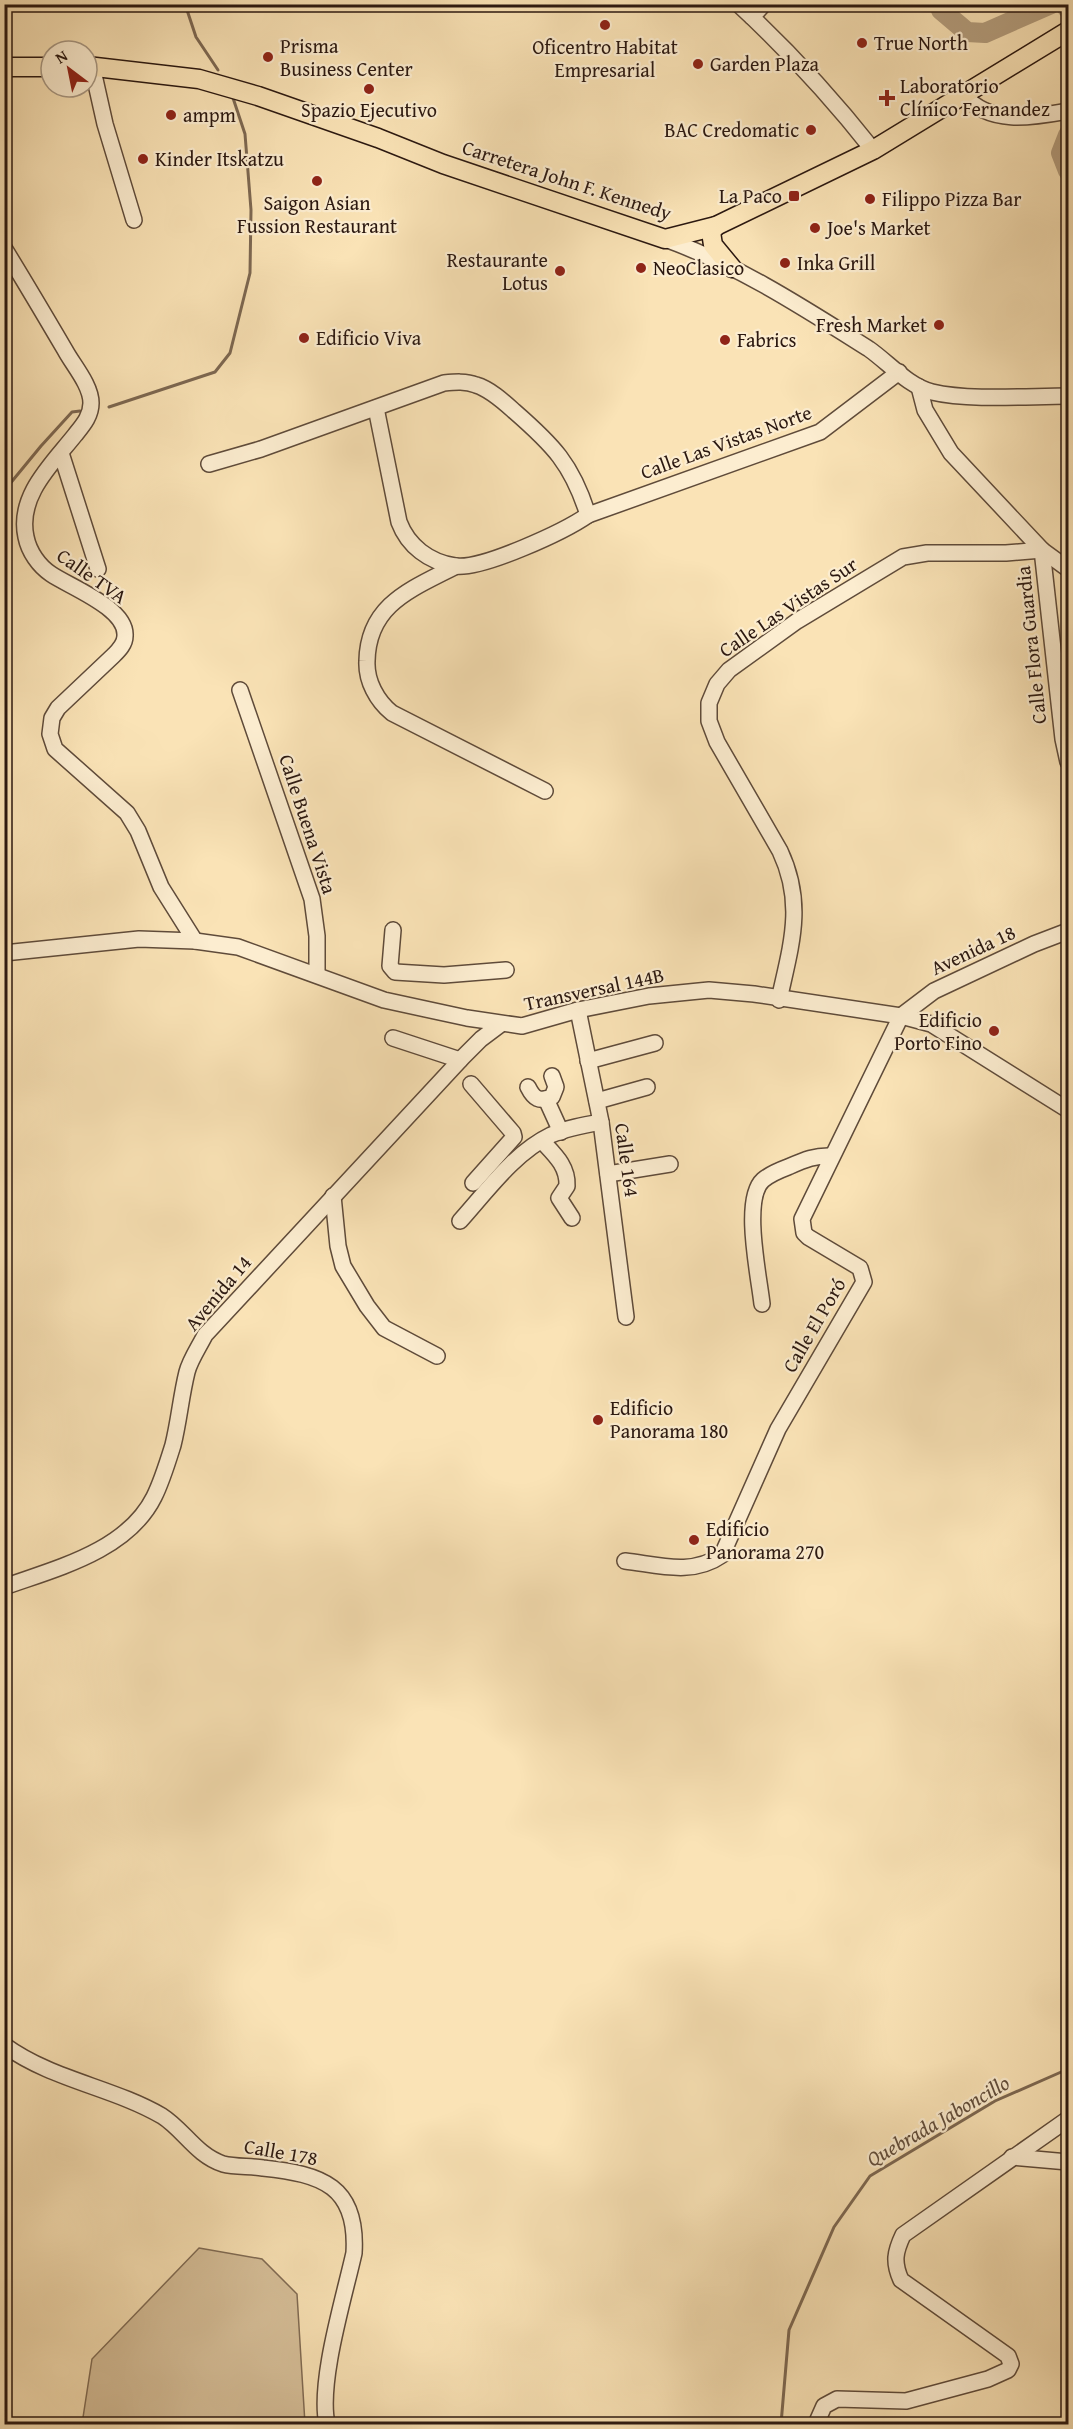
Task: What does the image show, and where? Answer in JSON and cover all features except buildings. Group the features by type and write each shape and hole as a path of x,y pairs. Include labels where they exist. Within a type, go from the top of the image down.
{"main road":[{"name":"Carretera John F. Kennedy","path":"99,67 199,79 258,96 378,138 443,164 665,239 716,226 873,150 1068,30"},
{"path":"4,68 39,67"},
{"path":"716,226 711,232 713,244 732,268"}],"street":[{"path":"738,4 829,95 873,150"},
{"path":"752,17 764,4"},
{"path":"964,95 972,105 1012,118 1029,118 1068,111"},
{"path":"98,99 134,220"},
{"path":"665,239 695,250 732,268 844,334 918,387 932,392 982,396 1068,396"},
{"name":"Calle TVA","path":"4,248 82,379 91,404 87,420 30,495 24,520 26,538 36,561 50,574 102,603 119,619 126,635 114,655 58,708 52,718 50,734 55,749 127,813 138,831 161,888 195,940"},
{"name":"Calle Las Vistas Norte","path":"376,408 399,522 404,535 421,552 433,559 456,566 480,563 508,553 573,525 588,515 820,432 898,372"},
{"path":"209,464 261,449 444,383 461,382 478,385 506,403 555,449 567,466 583,498 588,515"},
{"name":"Calle Flora Guardia","path":"918,387 920,398 934,427 966,472 1042,550 1060,718 1068,762"},
{"path":"934,427 938,405 949,394"},
{"path":"61,453 98,569"},
{"path":"1042,550 1068,569"},
{"name":"Calle Las Vistas Sur","path":"779,1000 795,929 795,896 789,869 717,742 709,721 709,703 717,684 729,670 797,621 903,557 927,553 1006,553 1042,550"},
{"path":"456,566 407,593 381,614 373,626 367,646 369,679 383,706 392,713 545,791"},
{"name":"Calle Buena Vista","path":"240,690 312,899 317,936 317,975"},
{"path":"393,930 390,966 394,972 444,975 506,970"},
{"name":"Avenida 18","path":"902,1016 934,991 1034,944 1068,931"},
{"name":"Transversal 144B","path":"4,953 139,939 195,940 238,947 384,1000 501,1024 522,1026 578,1010 649,996 709,990 754,994 779,1000 902,1016 931,1024 1028,1090 1068,1110"},
{"name":"Calle 164","path":"578,1010 601,1122 626,1317"},
{"name":"Calle El Poró","path":"625,1561 692,1568 710,1563 722,1554 778,1429 864,1282 860,1268 808,1237 802,1226 802,1219 902,1016"},
{"name":"Avenida 14","path":"4,1587 75,1561 107,1544 130,1528 144,1513 155,1496 173,1444 187,1370 205,1335 460,1060 481,1039 501,1024"},
{"path":"393,1038 460,1060"},
{"path":"588,1061 656,1043"},
{"path":"528,1087 536,1099 546,1100 555,1093 556,1087 552,1076"},
{"path":"471,1084 514,1137 476,1180 490,1188"},
{"path":"597,1101 646,1087"},
{"path":"546,1100 561,1132"},
{"path":"460,1221 509,1166 542,1141 561,1132 601,1122"},
{"path":"542,1141 561,1162 567,1186 559,1198 572,1218"},
{"path":"762,1304 752,1211 754,1194 762,1180 782,1169 816,1155 832,1156"},
{"path":"608,1174 670,1164"},
{"path":"333,1196 338,1245 343,1266 367,1306 384,1328 436,1356"},
{"name":"Calle 178","path":"4,2045 56,2073 142,2106 164,2117 203,2154 223,2164 267,2168 314,2177 340,2192 349,2206 355,2238 354,2253 329,2363 325,2415 327,2424"},
{"path":"816,2424 824,2406 837,2399 906,2402 987,2379 1008,2370 1011,2364 1008,2356 901,2280 895,2267 895,2253 903,2235 1068,2119"},
{"path":"1012,2157 1068,2162"}],"shaded area":[{"path":"199,2248 262,2259 297,2294 305,2424 82,2424 92,2359"}],"waterway":[{"path":"185,4 196,37 218,70"},
{"path":"939,4 941,10 967,32 985,33 1051,4"},
{"path":"1064,4 1068,9"},
{"path":"109,407 215,372 230,353 250,273 251,210 245,134 233,98"},
{"path":"1068,135 1061,153 1068,171"},
{"path":"4,491 72,412 80,411"},
{"name":"Quebrada Jaboncillo","path":"781,2424 789,2330 834,2227 870,2176 995,2101 1068,2069"}],"place":[{"name":"Oficentro Habitat Empresarial","path":"605,25"},
{"name":"True North","path":"862,43"},
{"name":"Prisma Business Center","path":"268,57"},
{"name":"Garden Plaza","path":"698,64"},
{"name":"Spazio Ejecutivo","path":"369,89"},
{"name":"Laboratorio Clínico Fernandez","path":"887,98"},
{"name":"ampm","path":"171,115"},
{"name":"BAC Credomatic","path":"811,130"},
{"name":"Kinder Itskatzu","path":"143,159"},
{"name":"Saigon Asian Fussion Restaurant","path":"317,181"},
{"name":"La Paco","path":"794,196"},
{"name":"Filippo Pizza Bar","path":"870,199"},
{"name":"Joe's Market","path":"815,228"},
{"name":"Inka Grill","path":"785,263"},
{"name":"NeoClasico","path":"641,268"},
{"name":"Restaurante Lotus","path":"560,271"},
{"name":"Fresh Market","path":"939,325"},
{"name":"Edificio Viva","path":"304,338"},
{"name":"Fabrics","path":"725,340"},
{"name":"Edificio Porto Fino","path":"994,1031"},
{"name":"Edificio Panorama 180","path":"598,1420"},
{"name":"Edificio Panorama 270","path":"694,1540"}]}
